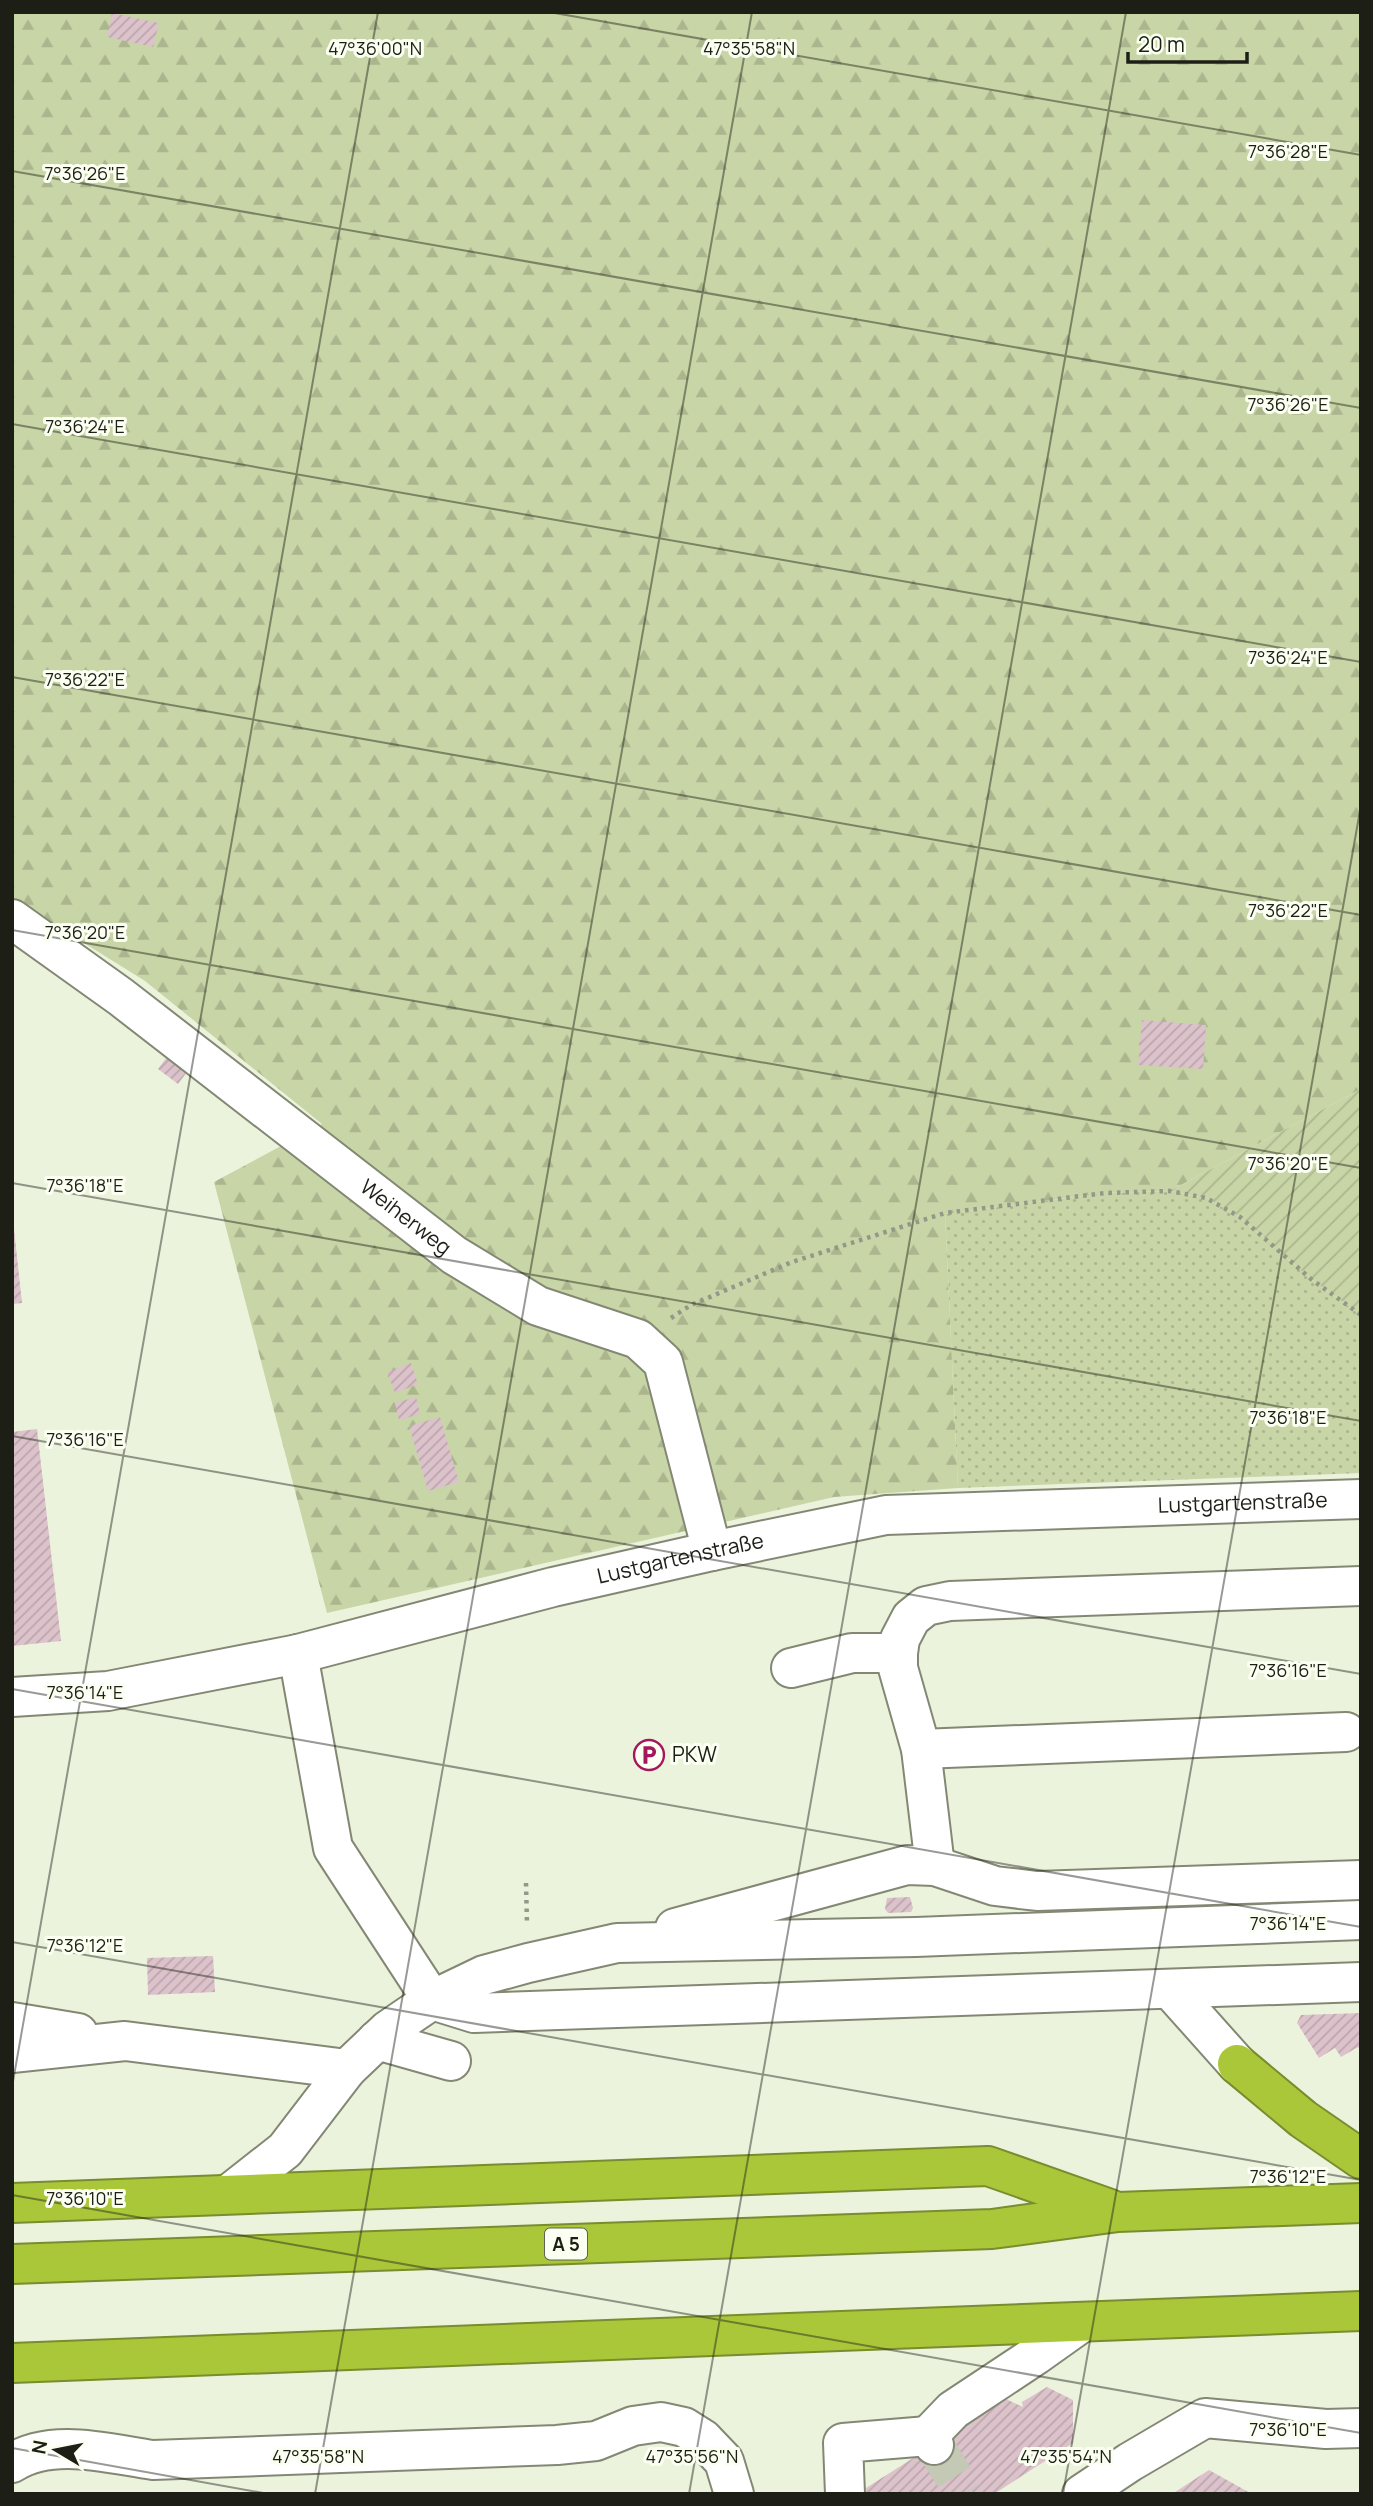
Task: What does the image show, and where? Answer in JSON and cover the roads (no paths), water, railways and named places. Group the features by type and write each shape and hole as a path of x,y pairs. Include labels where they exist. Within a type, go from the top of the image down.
{"highway":[{"path":"1237,2064 1303,2119 1361,2159"},
{"path":"12,2203 988,2166 1118,2212"},
{"name":"A 5","path":"12,2264 992,2229 1118,2212 1361,2203"},
{"path":"12,2363 1361,2311"}],"street":[{"name":"Weiherweg","path":"12,919 121,997 454,1255 538,1306 638,1339 663,1362 712,1551"},
{"name":"Lustgartenstraße","path":"12,1697 108,1691 298,1654 553,1587 886,1515 1361,1499"},
{"path":"935,1867 921,1749 898,1668 900,1639 911,1618 926,1606 950,1601 1361,1586"},
{"path":"790,1668 852,1653 898,1653"},
{"path":"298,1654 333,1848 432,2000 474,2013 1361,1982"},
{"path":"921,1749 1356,1730"},
{"path":"229,2194 285,2150 347,2069 388,2030 432,2000 484,1975 617,1943 907,1866 935,1867 995,1886 1037,1891 1361,1880"},
{"path":"617,1943 916,1937 1361,1920"},
{"path":"1170,1989 1237,2064"},
{"path":"12,2022 125,2041 347,2069"},
{"path":"377,2040 451,2061"},
{"path":"12,2053 125,2041"},
{"path":"845,2494 843,2443 931,2441 953,2410 1080,2323"},
{"path":"1082,2494 1205,2418 1326,2429 1361,2428"},
{"path":"12,2463 35,2453 55,2450 98,2452 153,2460 557,2445 596,2441 633,2426 661,2422 684,2427 703,2439 724,2461 734,2494"}],"tunnel":[{"path":"934,2445 965,2494"}],"place":[{"name":"PKW","path":"649,1755"}]}
